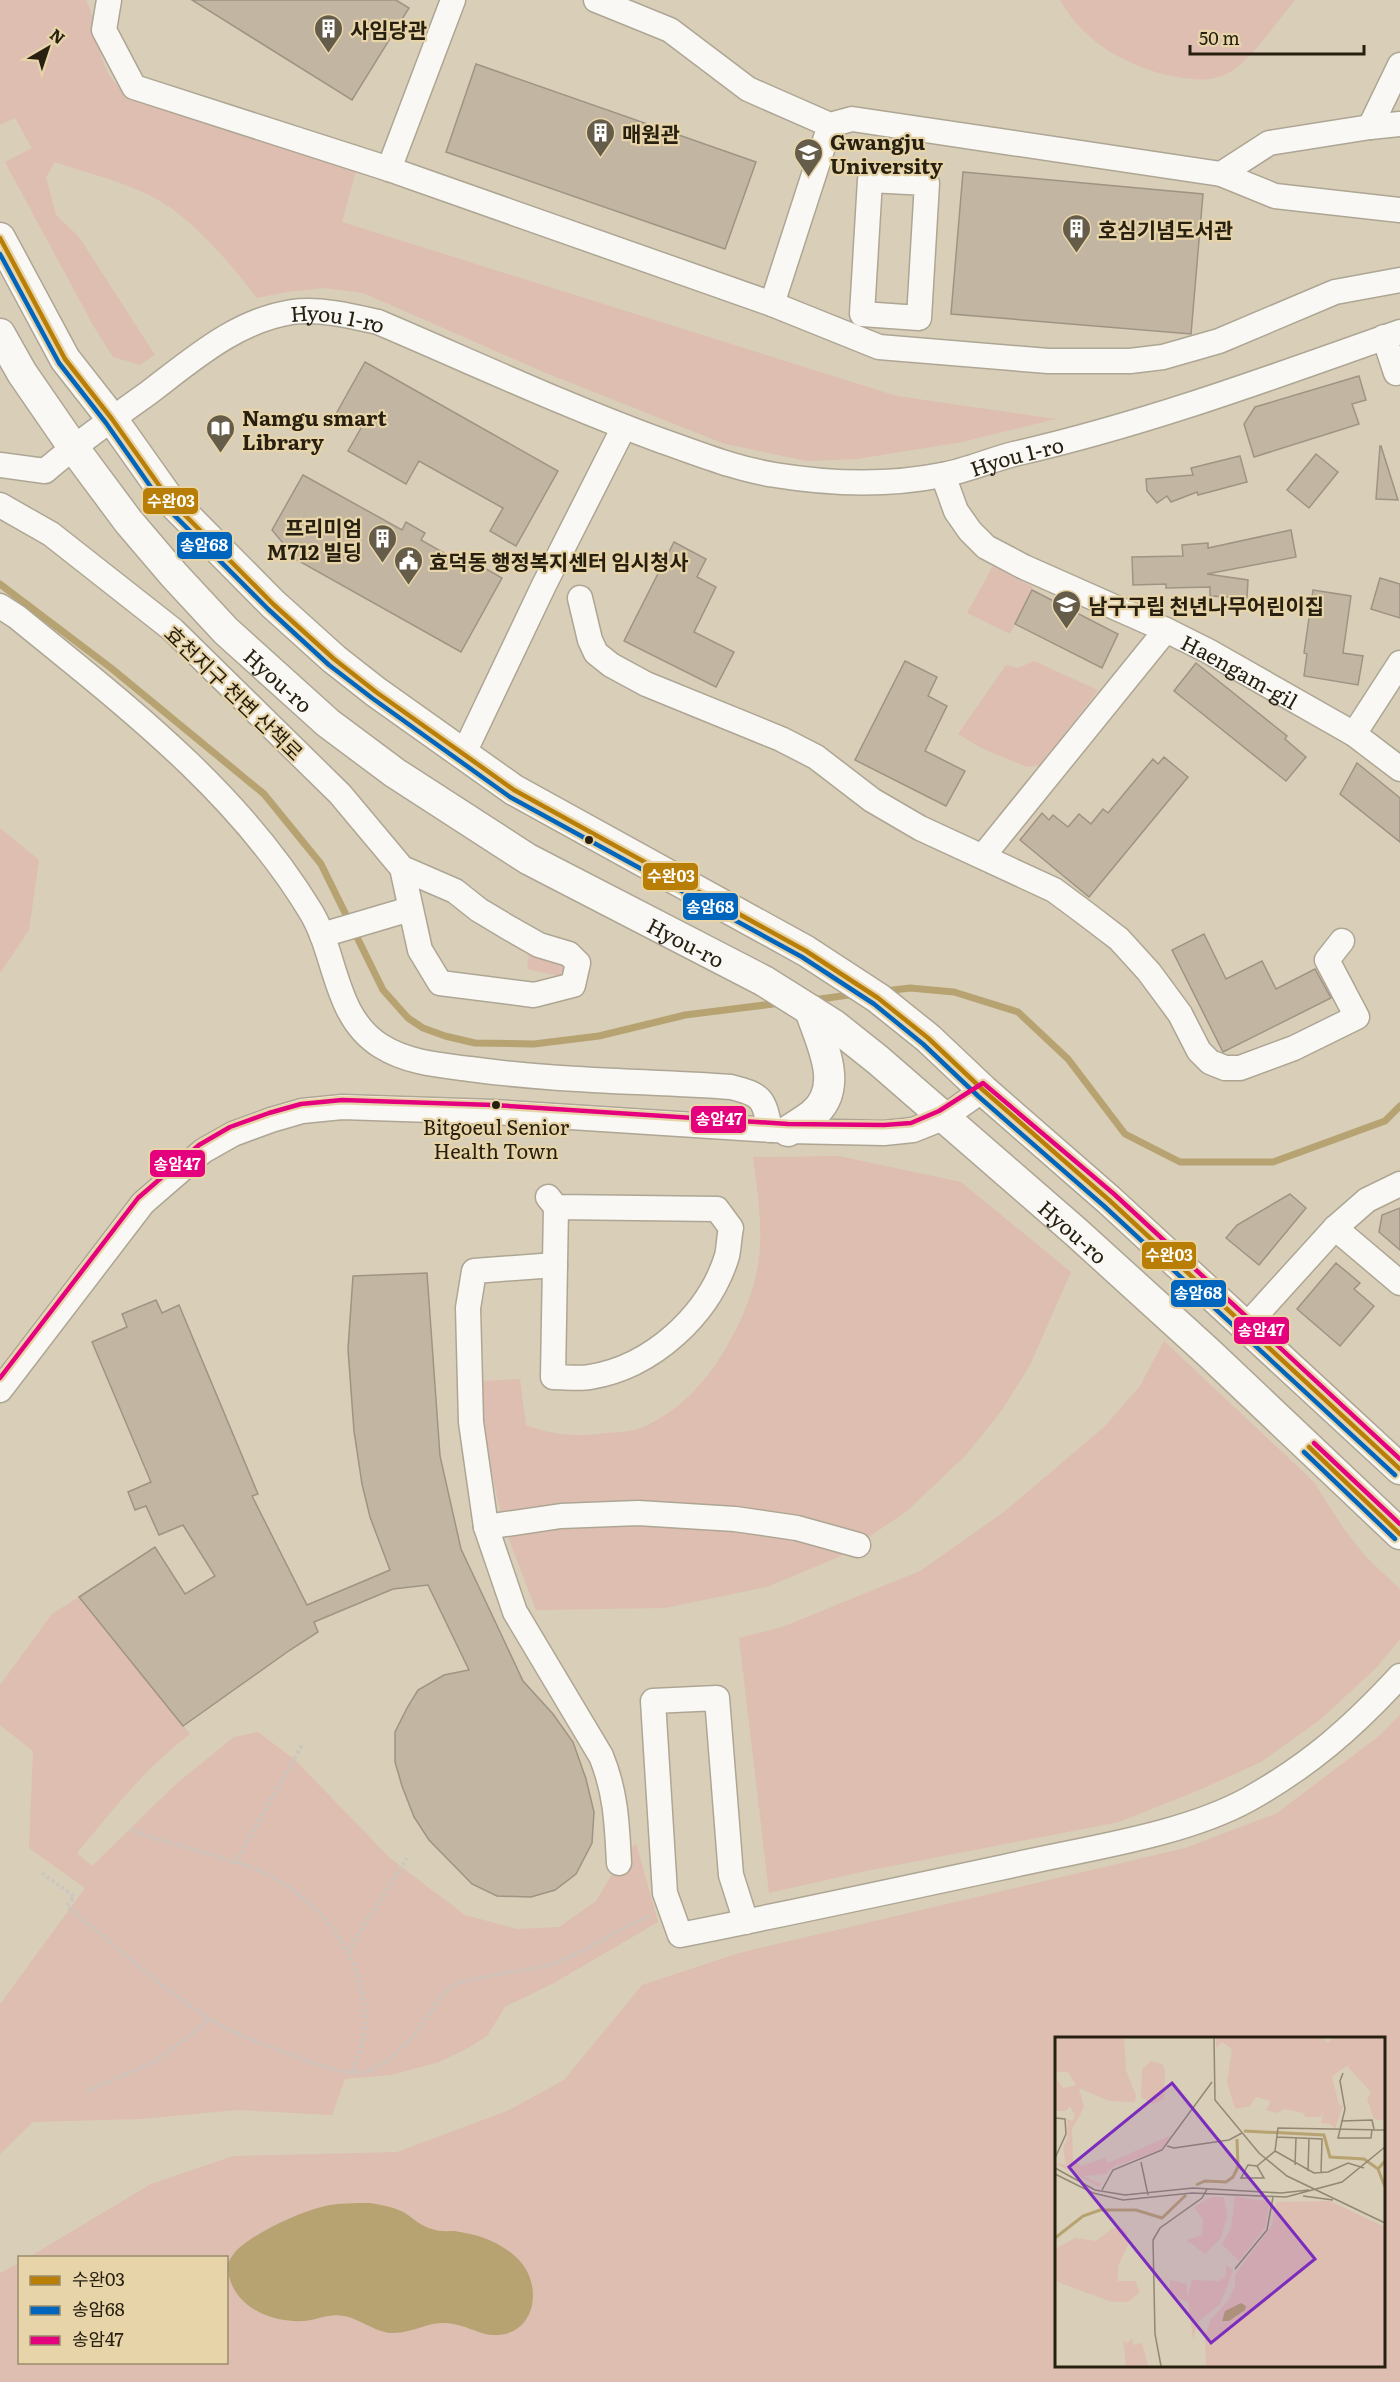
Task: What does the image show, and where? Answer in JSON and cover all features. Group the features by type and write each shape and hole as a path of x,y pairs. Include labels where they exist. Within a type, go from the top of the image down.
{"main road":[{"path":"0,238 65,359 112,419 168,498 273,603 343,666 514,790 568,822 806,951 878,998 928,1038 982,1090 1109,1200 1400,1469"},
{"name":"Hyou-ro","path":"0,334 22,373 128,521 226,631 328,723 405,779 528,859 764,981 834,1025 1009,1173 1209,1353 1400,1534"},
{"path":"779,1130 813,1114 828,1089 828,1061 810,1010"}],"street":[{"path":"109,0 104,30 134,87 389,169 772,304 879,347 1048,361 1130,361 1162,357 1219,341 1335,292 1400,280"},
{"path":"389,169 453,0"},
{"path":"596,0 670,30 748,89 830,125 852,119 1221,174 1275,196 1400,210"},
{"path":"1370,127 1400,65"},
{"path":"1221,174 1269,143 1400,124"},
{"path":"772,304 830,125"},
{"path":"870,180 927,183 919,318 888,316 862,314 870,180"},
{"name":"Hyou 1-ro","path":"0,465 45,471 73,447 224,336 254,322 294,311 341,314 378,322 624,427 722,463 775,475 837,482 873,483 943,475 1000,458 1076,440 1176,410 1392,334"},
{"path":"879,347 888,316"},
{"path":"1392,334 1396,374 1400,372"},
{"path":"463,755 544,585 624,427"},
{"name":"Haengam-gil","path":"943,475 956,511 970,531 986,547 1024,567 1167,630 1208,651 1354,734 1400,768"},
{"name":"효천지구 천변 산책로","path":"0,505 51,534 173,630 340,794 402,868 456,891 479,910 539,945 569,954 578,963 573,985 534,995 440,983 420,950 402,868"},
{"path":"580,598 590,640 596,653 611,665 646,684 781,739 816,757 872,800 920,828 1054,890 1119,939 1149,972 1180,1014 1199,1051 1210,1062 1225,1068 1240,1068 1271,1057 1357,1017 1327,960 1342,941"},
{"path":"0,606 17,617 147,723 216,789 282,869 313,914 330,933 337,983 346,1004 360,1028 380,1045 402,1057 428,1063 506,1074 731,1087 754,1093 762,1100 779,1130"},
{"path":"984,856 1167,630"},
{"path":"1354,734 1400,663"},
{"path":"330,933 410,909"},
{"path":"0,1390 143,1203 203,1151 233,1134 271,1120 302,1111 342,1107 494,1112 779,1130 884,1133 913,1130 943,1118 982,1090"},
{"path":"1246,1326 1335,1228 1367,1200 1400,1184"},
{"path":"552,1202 717,1209 731,1228 727,1255 709,1293 685,1325 655,1351 625,1366 590,1377 553,1377 555,1265 552,1202"},
{"path":"1335,1228 1400,1283"},
{"path":"555,1265 474,1271 468,1308 471,1422 486,1527 515,1612 601,1756 609,1775 616,1804 619,1863"},
{"path":"486,1527 561,1516 638,1513 735,1519 797,1528 858,1545"},
{"path":"746,1922 730,1875 717,1698 653,1701 665,1893 680,1935 746,1922 1125,1840 1201,1820 1248,1800 1324,1750 1351,1728 1400,1676"}],"path":[{"path":"235,1863 302,1745"},
{"path":"130,1829 160,1842 235,1863 268,1876 299,1896 327,1921 341,1939 358,1975 365,2016 363,2034 353,2072"},
{"path":"348,1952 407,1858"},
{"path":"42,1874 74,1896 67,1906 176,1995 210,2019 245,2036 325,2068 353,2072 365,2072 381,2065 400,2049 417,2032 439,1999 451,1986 468,1980 564,1959 628,1924 670,1909"},
{"path":"87,2091 155,2062 210,2019"}],"shaded area":[{"path":"0,0 86,0 106,70 111,78 129,94 357,167 342,222 897,396 1056,419 962,442 857,459 807,461 725,444 546,373 363,293 323,288 257,298 209,241 166,205 128,186 55,162 46,177 56,215 79,237 155,355 140,365 113,357 94,327 5,162 32,148 15,118 0,125"},
{"path":"1060,0 1295,0 1254,51 1236,68 1211,79 1200,79 1183,78 1146,69 1112,53 1082,30"},
{"path":"993,566 1033,587 1010,634 967,613"},
{"path":"1034,661 1098,690 1041,765 1027,767 981,748 958,734 1006,665 1018,668"},
{"path":"0,828 39,860 29,930 0,973"},
{"path":"529,951 566,963 568,978 527,969"},
{"path":"839,1156 961,1182 1071,1272 1030,1365 1002,1410 966,1455 907,1511 841,1556 767,1587 665,1608 536,1610 503,1524 486,1446 481,1381 520,1379 526,1425 555,1433 585,1435 631,1431 670,1412 696,1389 717,1362 727,1347 750,1297 760,1246 760,1216 753,1157"},
{"path":"1164,1341 1313,1481 1344,1529 1367,1558 1400,1589 1400,1639 1377,1667 1321,1719 1261,1762 1197,1791 1119,1822 861,1872 769,1893 739,1638 782,1627 920,1571 1004,1512 1104,1427 1140,1386"},
{"path":"79,1597 190,1734 144,1775 77,1853 92,1866 176,1784 234,1737 258,1732 294,1759 391,1859 465,1915 517,1929 559,1927 596,1901 619,1863 636,1843 658,1922 554,1983 505,2007 487,2036 470,2047 439,2062 391,2075 345,2079 332,2115 237,2110 141,2119 33,2122 0,2154 0,2004 85,1888 29,1848 33,1751 0,1725 0,1685 52,1614"},
{"path":"1400,1715 1400,2382 0,2382 0,2273 18,2264 18,2364 228,2364 228,2256 31,2256 151,2184 233,2156 397,2152 507,2111 564,2080 642,1985 739,1953 1185,1848 1277,1813 1379,1736"},
{"path":"370,2203 401,2211 428,2228 479,2236 509,2251 525,2268 531,2281 532,2307 527,2318 518,2328 506,2334 491,2335 444,2323 405,2332 388,2333 339,2315 304,2321 267,2316 255,2310 237,2294 231,2284 228,2266 232,2255 250,2240 279,2223 325,2206"}],"building":[{"name":"사임당관","path":"192,0 396,0 409,8 352,100"},
{"name":"매원관","path":"476,64 756,162 725,249 446,152"},
{"name":"호심기념도서관","path":"963,172 1203,194 1191,334 951,314"},
{"path":"365,362 558,471 516,546 490,531 503,508 419,461 406,484 348,451 361,428 336,414"},
{"path":"1359,376 1366,400 1352,404 1359,424 1254,457 1244,424 1255,407"},
{"path":"1381,446 1398,500 1376,499"},
{"path":"1316,454 1338,472 1309,508 1287,490"},
{"path":"1240,456 1247,482 1198,495 1197,492 1171,502 1167,496 1157,503 1147,491 1146,479 1193,475 1191,468"},
{"name":"프리미엄 M712 빌딩","path":"303,475 402,530 406,522 425,533 421,540 479,573 483,567 502,578 461,652 297,560 272,530"},
{"path":"1291,530 1296,557 1207,574 1248,580 1247,598 1210,596 1210,587 1166,588 1166,584 1133,585 1132,557 1183,556 1182,545 1208,543 1208,548"},
{"path":"674,542 706,559 697,577 716,587 694,632 734,652 716,687 624,641"},
{"path":"1380,578 1400,584 1400,618 1371,609"},
{"name":"남구구립 천년나무어린이집","path":"1032,590 1118,634 1102,668 1015,624"},
{"path":"1313,590 1351,596 1343,653 1363,656 1358,685 1304,676 1307,654 1304,653"},
{"path":"905,661 937,677 928,696 947,706 925,751 965,771 946,806 855,760"},
{"path":"1196,663 1287,736 1285,739 1306,757 1286,781 1174,691"},
{"path":"1164,757 1188,777 1089,897 1020,840 1042,813 1049,820 1053,815 1068,827 1079,814 1091,824 1103,809 1108,813 1153,759 1158,764"},
{"path":"1357,763 1400,798 1400,842 1340,794"},
{"path":"1204,934 1226,979 1262,961 1276,989 1315,969 1331,998 1223,1052 1172,950"},
{"path":"1290,1194 1306,1208 1259,1265 1226,1238 1237,1225"},
{"path":"1400,1208 1400,1250 1379,1232 1382,1215"},
{"path":"1336,1263 1360,1283 1354,1289 1374,1306 1340,1346 1297,1309"},
{"path":"427,1273 440,1456 461,1549 523,1681 553,1714 573,1742 586,1779 594,1812 592,1843 576,1874 555,1890 531,1897 497,1896 472,1884 429,1840 414,1817 402,1786 395,1762 395,1732 407,1708 418,1690 444,1675 469,1670 428,1585 393,1589 314,1622 318,1632 183,1726 79,1597 155,1547 185,1594 215,1576 183,1525 159,1535 146,1506 135,1510 128,1492 151,1482 92,1342 127,1327 122,1314 156,1300 162,1313 179,1305 258,1494 252,1496 307,1605 390,1570 370,1517 362,1484 354,1431 348,1349 353,1276"}],"waterway":[{"path":"0,584 111,668 264,794 321,864 383,990 408,1018 423,1028 475,1043 534,1044 599,1036 685,1015 781,1003"},
{"path":"885,991 910,988 954,992 1018,1012 1068,1059 1125,1134 1180,1162 1273,1162 1385,1121 1400,1106"},
{"path":"813,1000 856,994"}],"transit line":[{"name":"수완03","path":"0,238 65,359 112,419 168,498 273,604 334,659 376,692 514,790 806,951 878,998 928,1038 983,1090 1109,1200 1400,1469"},
{"name":"송암68","path":"0,254 59,363 106,423 162,503 268,609 329,665 510,797 802,957 874,1004 923,1044 978,1096 1104,1206 1395,1475"},
{"name":"송암47","path":"0,1378 138,1198 199,1145 230,1127 269,1113 301,1104 342,1100 493,1105 788,1124 884,1125 911,1123 939,1111 983,1083 1114,1194 1400,1459"},
{"name":"송암47","path":"1314,1443 1400,1524"},
{"name":"수완03","path":"1309,1447 1400,1534"},
{"name":"송암68","path":"1304,1452 1395,1539"}],"place":[{"name":"사임당관","path":"329,54"},
{"name":"매원관","path":"601,158"},
{"name":"Gwangju University","path":"809,178"},
{"name":"호심기념도서관","path":"1077,254"},
{"name":"Namgu smart Library","path":"221,454"},
{"name":"프리미엄 M712 빌딩","path":"383,564"},
{"name":"효덕동 행정복지센터 임시청사","path":"408,586"},
{"name":"남구구립 천년나무어린이집","path":"1067,630"},
{"name":"Bitgoeul Senior Health Town","path":"496,1105"}]}
